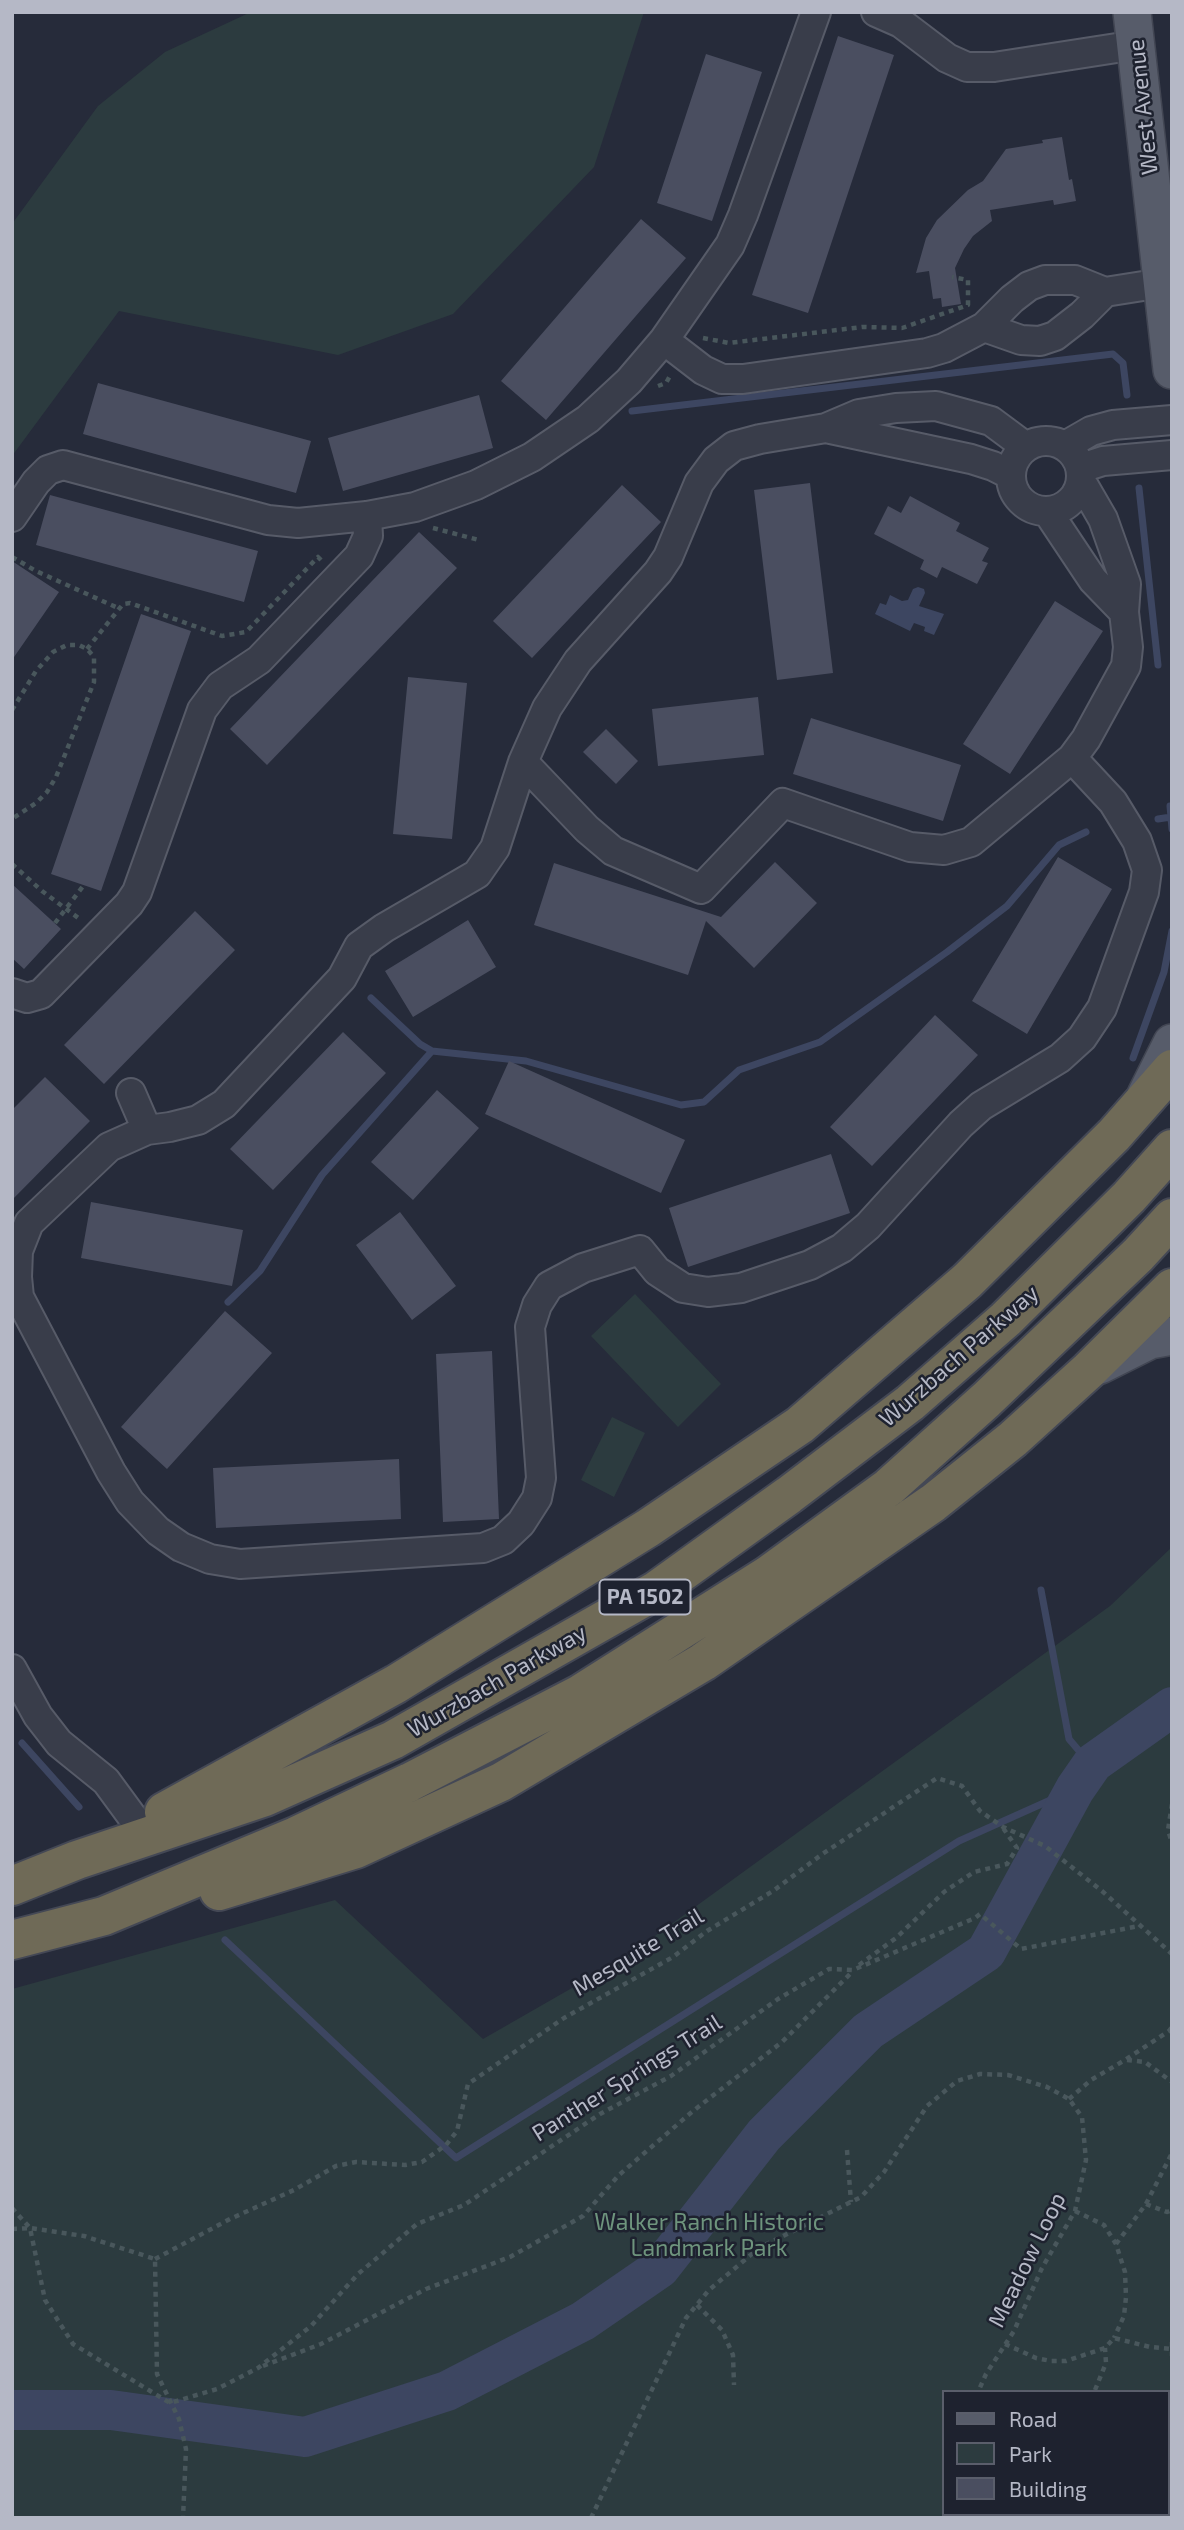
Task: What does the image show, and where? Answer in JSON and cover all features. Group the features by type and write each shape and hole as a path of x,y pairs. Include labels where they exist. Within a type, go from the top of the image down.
{"highway":[{"path":"77,1860 408,1677 648,1528 800,1425 967,1281 1114,1135 1172,1069"},
{"path":"1114,1135 1151,1129 1172,1141"},
{"name":"Wurzbach Parkway","path":"12,1886 77,1860 265,1797 393,1740 657,1590 910,1403 1006,1319 1129,1197 1172,1149"},
{"name":"Wurzbach Parkway","path":"12,1940 104,1916 296,1836 422,1776 580,1694 756,1583 888,1487 986,1400 1138,1255 1172,1218"},
{"path":"104,1916 224,1890 356,1849 501,1782 703,1662 933,1503 1013,1439 1089,1370 1172,1288"}],"main road":[{"name":"West Avenue","path":"1134,28 1172,370"},
{"path":"1143,1103 1172,1042"},
{"path":"1089,1370 1150,1340 1172,1336"}],"lane":[{"path":"12,517 36,482 48,470 63,465 268,520 298,523 367,516 415,507 476,485 532,457 588,419 629,381 664,340 730,245 816,12"},
{"path":"876,12 901,23 947,58 967,67 995,68 1082,53 1134,28"},
{"path":"664,340 703,370 722,379 743,379 927,353 960,341 985,327 1012,299 1029,286 1045,280 1075,281 1105,292 1162,283"},
{"path":"985,327 1021,340 1040,341 1055,336 1105,292"},
{"path":"1026,447 991,421 936,406 896,408 859,414 826,428 734,446 716,460 699,483 668,558 578,661 547,708 523,762 495,848 477,874 384,928 359,947 342,978 224,1104 198,1120 147,1129 109,1147 29,1223 18,1251 19,1297 130,1503 158,1531 181,1547 210,1559 240,1563 483,1548 503,1540 521,1523 537,1498 541,1478 530,1327 537,1306 549,1286 583,1268 640,1250 657,1272 683,1287 708,1292 741,1288 810,1265 842,1248 867,1226 961,1124 981,1107 1060,1058 1082,1038 1102,1008 1144,892 1147,870 1137,841 1113,802 1072,758"},
{"path":"890,441 896,408"},
{"path":"523,762 587,829 612,851 701,889 783,803 910,847 944,850 971,842 1072,758 1086,739 1126,666 1126,584 1103,519 1076,465 1052,441 1039,441 1018,454 1011,475 1013,486 1026,504 1047,511 1059,509 1077,493 1076,465 1090,431 1113,425 1172,420"},
{"path":"826,428 971,459 1011,475"},
{"path":"1076,465 1172,455"},
{"path":"1047,511 1107,596 1124,612"},
{"path":"13,994 27,998 41,994 129,904 137,892 202,710 220,686 259,660 359,556 368,537 367,516"},
{"path":"1083,564 1114,547"},
{"path":"131,1093 147,1129"},
{"path":"12,1669 38,1716 59,1743 106,1781 139,1826"}],"path":[{"path":"702,338 729,343 862,327 902,328 968,305 968,280 951,277"},
{"path":"429,527 479,540"},
{"path":"12,557 36,571 118,608"},
{"path":"87,649 118,608 130,603 222,636 246,632 318,557 325,563"},
{"path":"12,710 36,671 53,652 67,645 79,645 94,657 94,682 74,738 47,792 12,819"},
{"path":"12,864 88,925"},
{"path":"55,923 84,885"},
{"name":"Mesquite Trail","path":"155,2259 230,2219 294,2190 336,2166 356,2162 405,2165 422,2162 446,2145 457,2131 468,2084 564,2018 673,1957 707,1931 772,1891 936,1778 962,1786 980,1811 1003,1827 1045,1846 1102,1891 1172,1954"},
{"path":"1172,1804 1168,1830 1172,1843"},
{"path":"257,2368 321,2344 426,2289 510,2257 583,2216 619,2175 693,2111 782,2042 853,1970 896,1938 954,1885 974,1872 1007,1864 1017,1847 1003,1827"},
{"name":"Panther Springs Trail","path":"170,2403 217,2389 257,2368 311,2326 358,2274 417,2224 464,2205 600,2114 671,2076 778,1999 829,1969 853,1970 975,1918 980,1913 1021,1949 1139,1926"},
{"path":"591,2518 686,2318 709,2290 759,2248 861,2197 884,2172 927,2106 957,2081 980,2074 1008,2075 1047,2087 1069,2099 1091,2080 1169,2032 1172,2027"},
{"path":"1125,2060 1145,2062 1172,2082"},
{"name":"Meadow Loop","path":"979,2390 1014,2331 1042,2268 1075,2211 1086,2160 1082,2117 1069,2099"},
{"path":"847,2150 851,2202"},
{"path":"1115,2244 1146,2204 1172,2153"},
{"path":"1146,2204 1167,2212 1172,2210"},
{"path":"12,2208 30,2228 45,2300 73,2344 170,2403"},
{"path":"1005,2344 1036,2358 1066,2361 1105,2348 1114,2338 1124,2315 1125,2272 1115,2244 1104,2225 1075,2211"},
{"path":"12,2229 30,2228 84,2236 155,2259 157,2374 179,2419 186,2449 183,2518"},
{"path":"697,2305 722,2330 733,2355 734,2385"},
{"path":"1114,2338 1142,2346 1171,2349"},
{"path":"1172,2342 1172,2356"},
{"path":"1095,2390 1106,2363 1105,2348"}],"green space":[{"path":"251,12 644,12 594,167 453,314 338,355 119,311 12,456 12,224 98,106 165,52"},
{"path":"635,1294 721,1384 678,1427 591,1336"},
{"path":"612,1417 645,1433 614,1497 581,1480"},
{"name":"Walker Ranch Historic Landmark Park","path":"1172,1547 1172,2518 12,2518 12,1989 335,1900 483,2039 626,1957 1110,1606"}],"water":[{"path":"913,589 924,589 925,593 919,606 944,614 934,635 924,631 925,627 914,623 910,631 875,614 880,603 886,605 890,595 902,601 908,600"}],"building":[{"path":"838,36 894,55 808,313 752,295"},
{"path":"706,54 762,72 712,221 657,203"},
{"path":"1062,137 1069,180 1072,179 1076,201 1054,205 1053,200 990,210 992,221 973,236 955,268 961,304 942,307 941,298 933,299 929,271 916,273 926,238 937,220 968,190 983,181 1006,149"},
{"path":"641,219 686,258 546,420 501,381"},
{"path":"98,383 311,441 296,493 83,434"},
{"path":"479,395 493,448 343,491 328,438"},
{"path":"810,483 833,673 777,680 754,490"},
{"path":"622,485 661,522 532,658 493,621"},
{"path":"50,495 258,551 244,602 36,545"},
{"path":"910,496 960,523 956,531 989,548 982,561 988,563 977,584 942,567 937,578 920,569 924,560 874,534 888,506 901,513"},
{"path":"419,532 457,568 267,765 230,729"},
{"path":"12,561 59,592 12,660"},
{"path":"1055,601 1103,631 1010,774 963,744"},
{"path":"141,614 191,631 101,891 51,874"},
{"path":"408,677 467,683 452,839 393,834"},
{"path":"758,697 764,755 658,766 652,709"},
{"path":"811,718 961,765 943,821 793,774"},
{"path":"606,729 638,761 616,784 583,752"},
{"path":"1058,857 1112,889 1027,1034 972,1001"},
{"path":"775,862 817,903 754,968 706,921 688,975 534,925 554,863 721,917"},
{"path":"12,884 61,929 24,969 12,958"},
{"path":"195,911 235,950 104,1084 64,1045"},
{"path":"468,920 496,967 413,1017 385,971"},
{"path":"935,1015 978,1055 872,1166 830,1127"},
{"path":"343,1032 386,1073 273,1190 230,1149"},
{"path":"509,1061 685,1140 661,1193 485,1114"},
{"path":"45,1077 90,1121 12,1200 12,1110"},
{"path":"437,1090 479,1128 413,1200 371,1162"},
{"path":"831,1154 850,1213 688,1267 669,1208"},
{"path":"91,1202 243,1230 232,1286 81,1258"},
{"path":"400,1212 456,1286 412,1320 356,1245"},
{"path":"225,1311 272,1353 167,1469 121,1427"},
{"path":"492,1351 499,1519 443,1522 436,1354"},
{"path":"399,1459 401,1519 216,1528 213,1468"}],"waterway":[{"path":"632,411 1113,354 1123,363 1127,395"},
{"path":"1139,488 1158,665"},
{"path":"1170,806 1172,829"},
{"path":"1158,819 1171,817"},
{"path":"228,1302 260,1271 322,1175 432,1051 526,1061 681,1105 704,1102 739,1070 820,1042 1007,906 1059,845 1086,832"},
{"path":"1133,1058 1164,972 1172,931"},
{"path":"371,998 420,1044 432,1051"},
{"path":"1041,1590 1069,1739 1091,1765"},
{"path":"12,2410 111,2410 305,2437 447,2391 583,2321 660,2268 764,2135 868,2031 986,1952 1075,1789 1093,1763 1172,1707"},
{"path":"22,1743 79,1807"},
{"path":"225,1940 456,2158 959,1841 1075,1789"}]}
